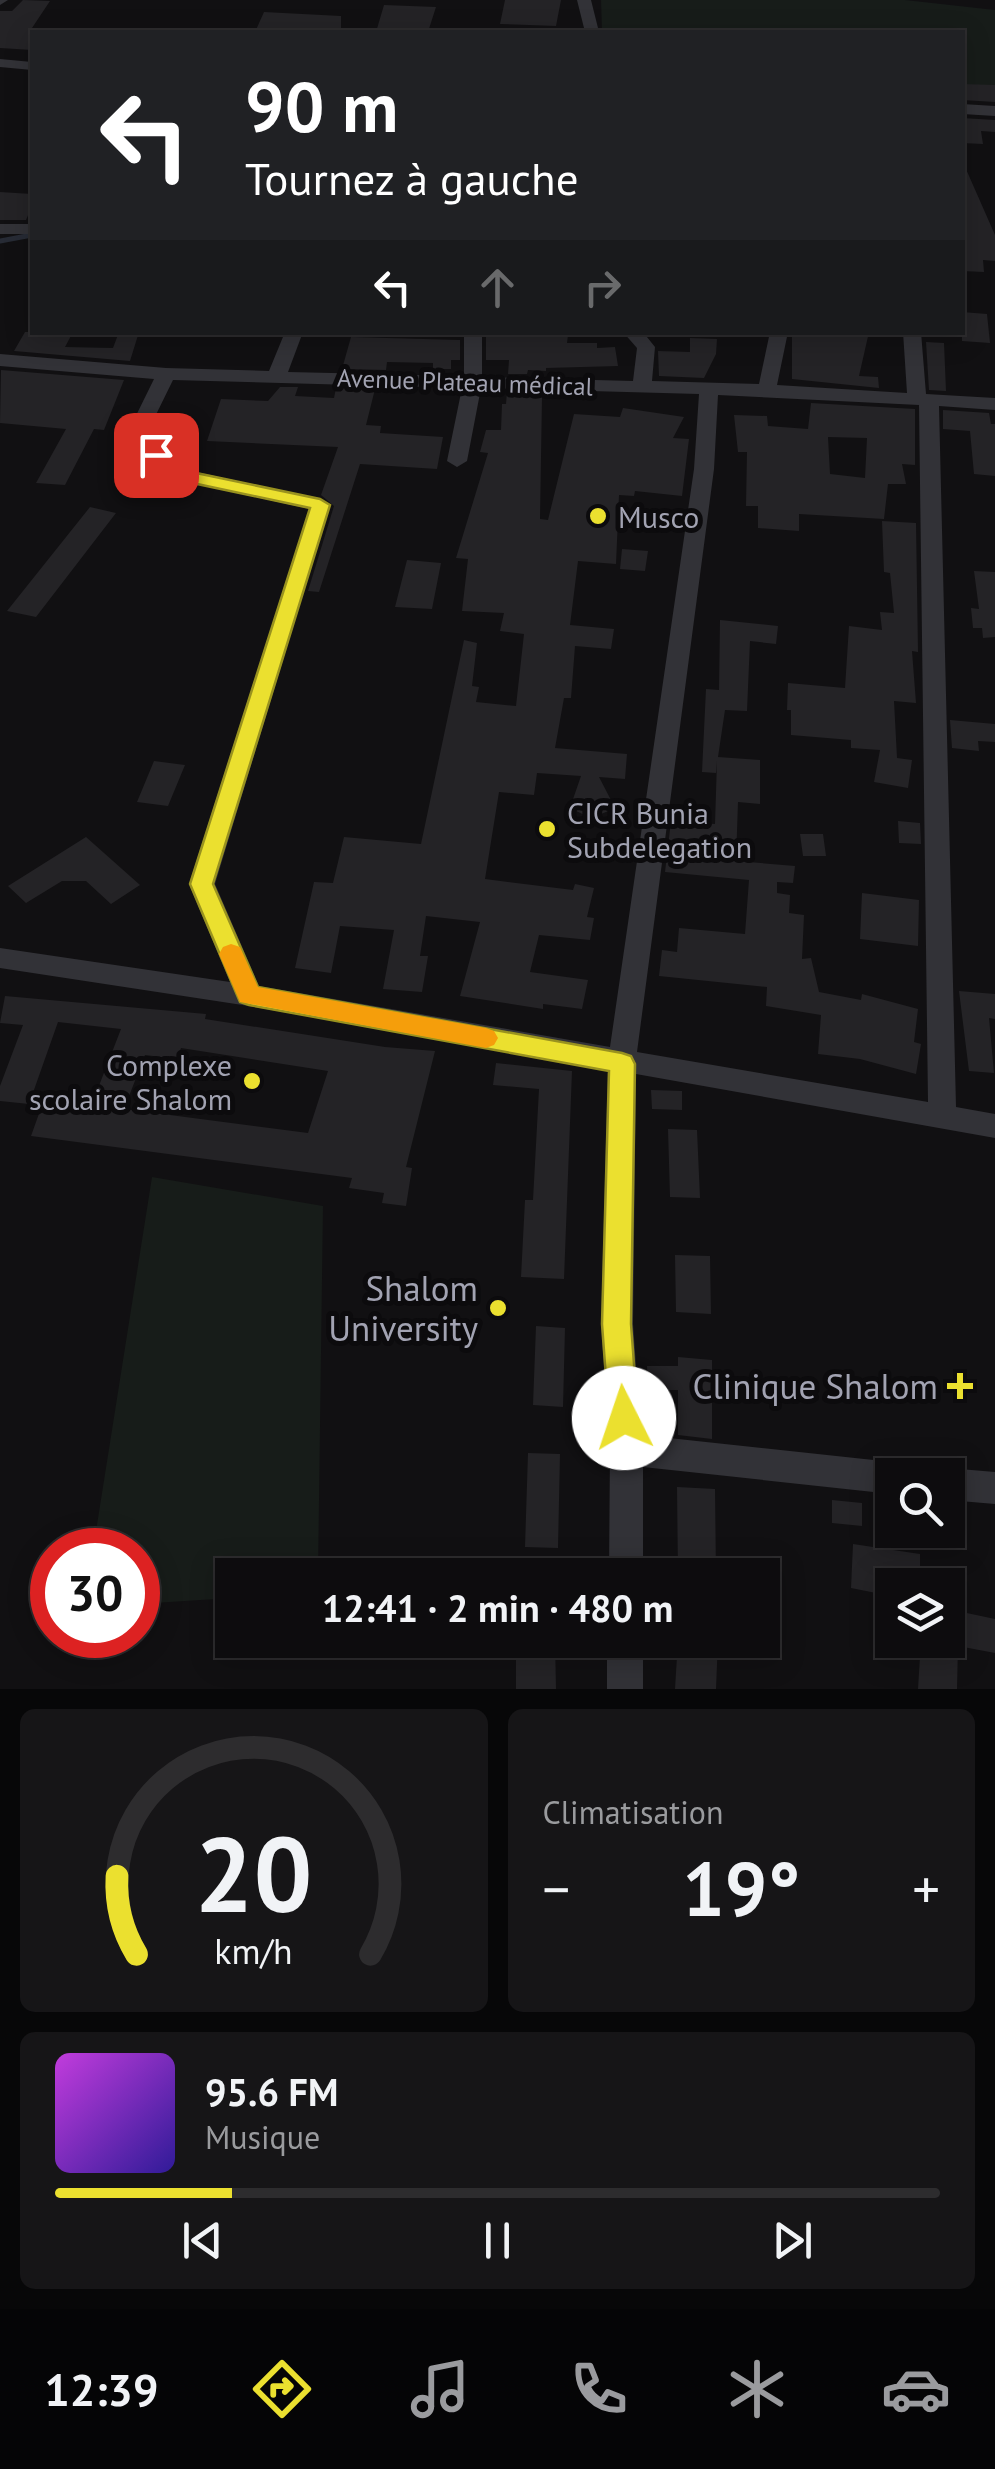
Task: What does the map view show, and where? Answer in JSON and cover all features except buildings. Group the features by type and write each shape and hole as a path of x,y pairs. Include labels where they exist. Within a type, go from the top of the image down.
{"street":[{"path":"584,0 592,30"},
{"path":"0,63 30,66"},
{"path":"965,109 995,111"},
{"path":"0,229 30,229"},
{"path":"278,376 293,335"},
{"path":"457,461 472,380 472,335"},
{"path":"635,335 646,347 642,388"},
{"path":"764,390 770,382 778,335"},
{"path":"912,335 923,400 942,1119"},
{"name":"Avenue Plateau médical","path":"0,360 166,374 472,380 709,392 764,390 995,404"},
{"path":"166,374 136,436 176,474 320,505 202,884 249,995"},
{"path":"626,1558 626,1449 616,1324 622,1064 701,489 709,392"},
{"path":"0,958 249,995 622,1064 995,1126"},
{"path":"626,1449 875,1476"},
{"path":"965,1485 995,1488"},
{"path":"625,1658 625,1689"}],"shaded area":[{"path":"601,0 905,0 995,10 995,99 965,98 965,30 602,30"},
{"path":"152,1177 323,1206 318,1558 215,1558 215,1599 160,1603 160,1528 96,1528"}],"waterway":[{"path":"0,241 30,235"}],"slow traffic":[{"path":"231,954 249,995 486,1038"}],"place":[{"name":"Musco","path":"598,516"},
{"name":"CICR Bunia Subdelegation","path":"547,829"},
{"name":"Complexe scolaire Shalom","path":"252,1081"},
{"name":"Shalom University","path":"498,1308"},
{"name":"Clinique Shalom","path":"960,1386"}],"route":[{"path":"156,455 176,474 320,505 202,884 249,995 622,1064 616,1324 624,1418"}]}
